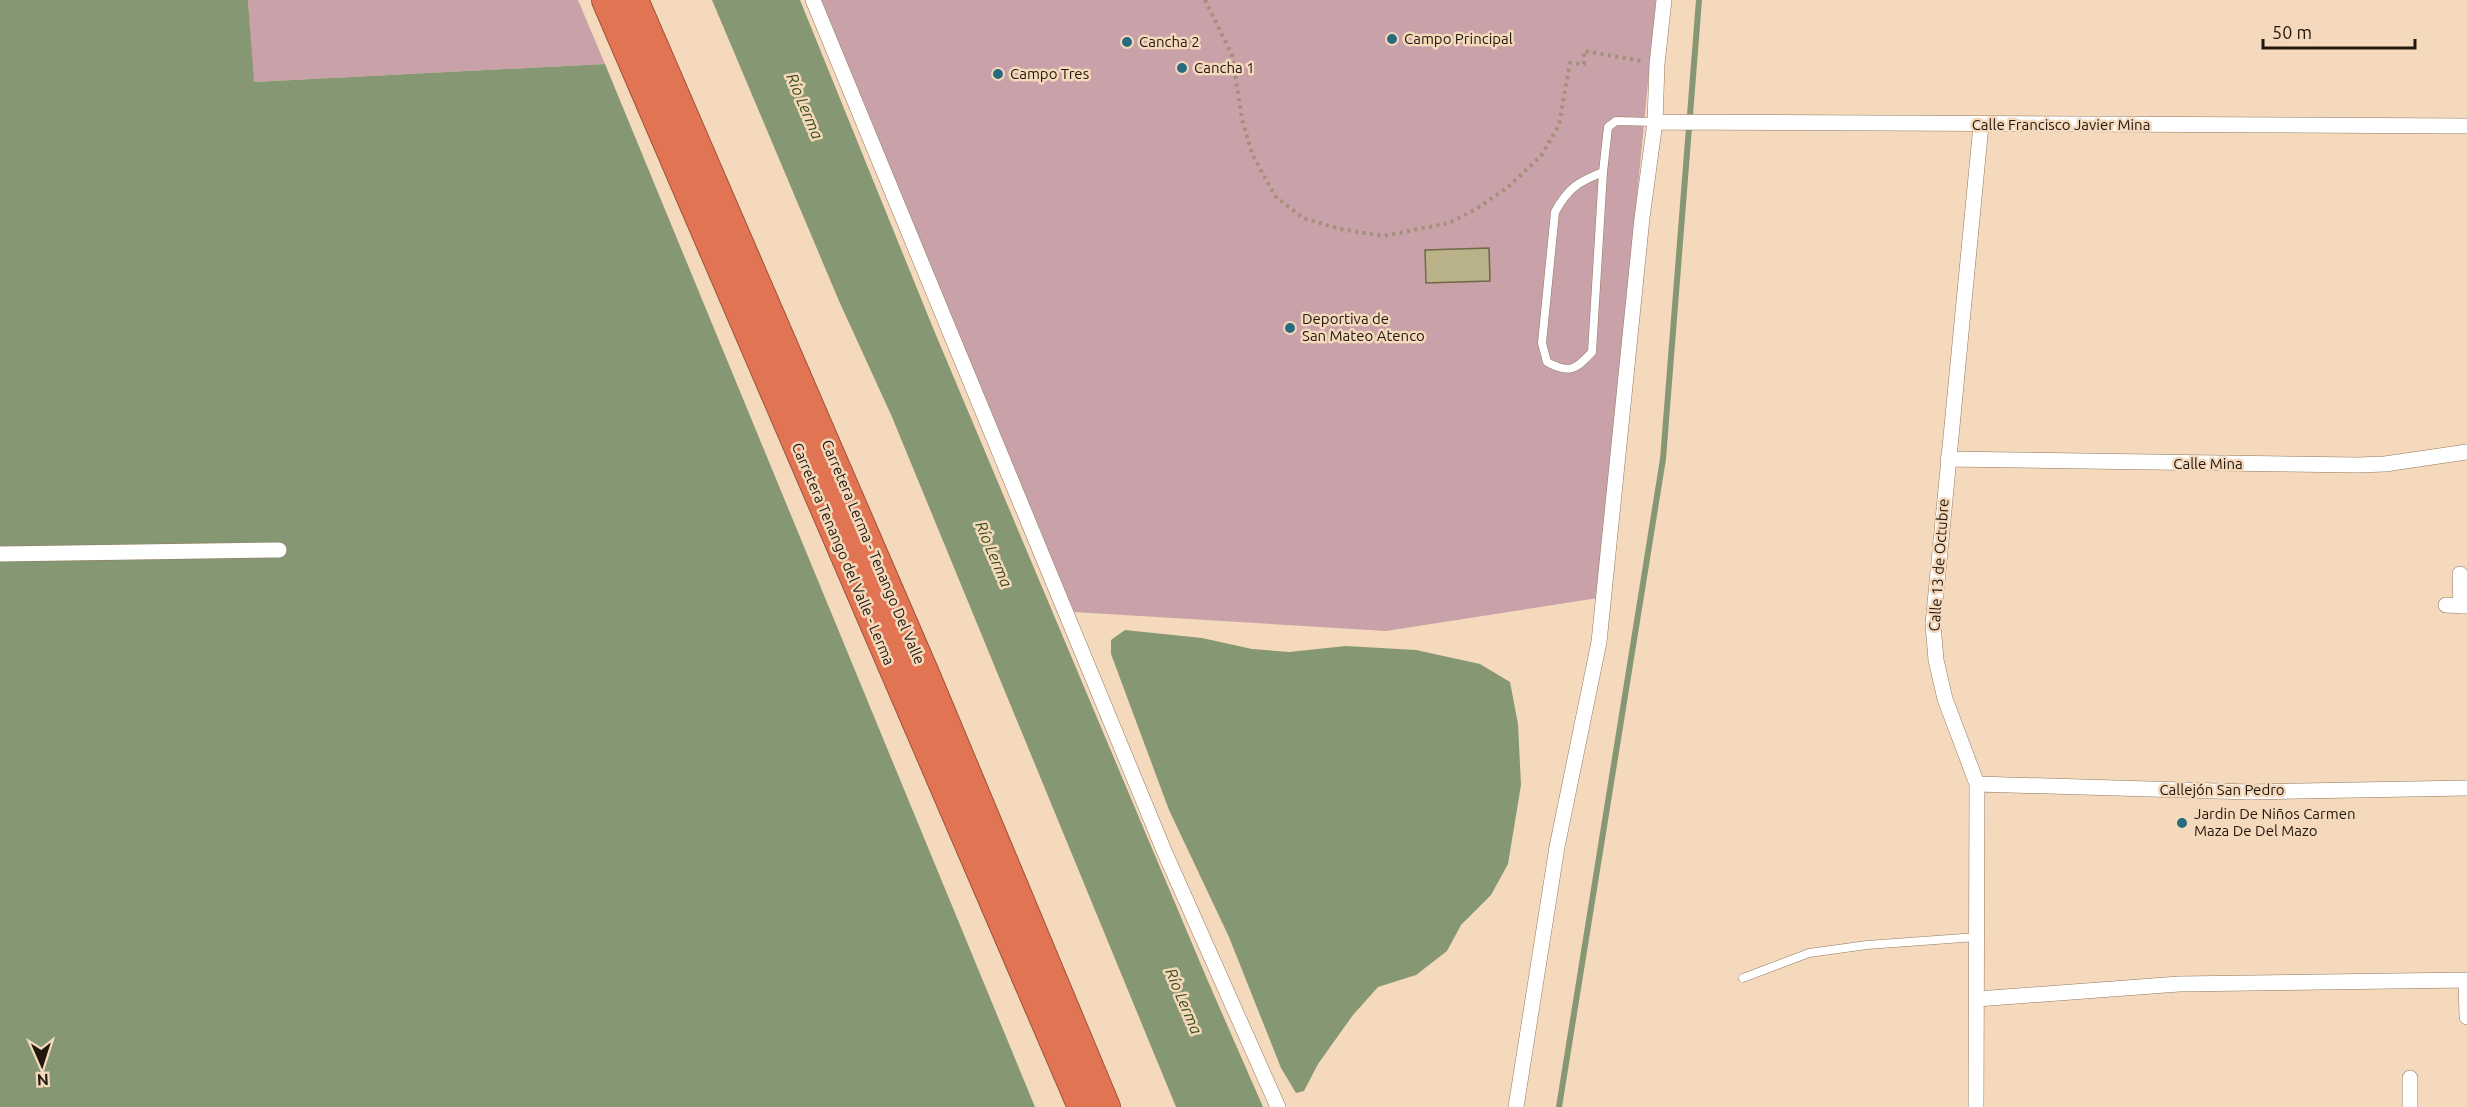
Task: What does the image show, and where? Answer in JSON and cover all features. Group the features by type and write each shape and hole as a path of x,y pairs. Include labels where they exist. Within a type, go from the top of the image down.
{"highway":[{"name":"Carretera Tenango del Valle - Lerma","path":"606,0 1082,1107"},
{"name":"Carretera Lerma - Tenango Del Valle","path":"633,0 926,676 1106,1107"}],"street":[{"path":"813,0 1166,853 1278,1107"},
{"path":"1516,1107 1557,847 1599,642 1642,218 1655,122 1657,64 1664,0"},
{"name":"Calle Francisco Javier Mina","path":"1655,122 2467,126"},
{"name":"Calle 13 de Octubre","path":"1976,1107 1977,784 1945,699 1936,660 1933,624 1981,125"},
{"name":"Calle Mina","path":"1948,459 2358,465 2407,461 2467,452"},
{"path":"0,554 279,550"},
{"path":"2458,606 2460,574"},
{"name":"Callejón San Pedro","path":"1977,784 2251,792 2467,788"},
{"path":"1977,999 2179,984 2467,980 2467,1017"},
{"path":"2410,1078 2410,1107"}],"lane":[{"path":"1603,172 1583,180 1565,194 1555,212 1542,343 1547,362 1561,370 1579,367 1592,352 1608,127 1616,121 1655,122"},
{"path":"1743,978 1809,952 1867,945 1977,937"}],"path":[{"path":"1205,0 1232,55 1242,119 1252,154 1275,196 1303,218 1340,229 1383,236 1449,223 1476,209 1507,188 1541,156 1559,125 1570,63 1584,64 1584,51 1657,64"}],"shaded area":[{"path":"248,0 578,0 605,64 253,82"},
{"name":"Deportiva de San Mateo Atenco","path":"820,0 1656,0 1598,598 1386,631 1074,612"}],"water":[{"path":"0,0 248,0 254,82 605,64 1035,1107 0,1107"},
{"name":"Río Lerma","path":"712,0 800,0 933,328 1263,1107 1176,1107 892,417 839,301"},
{"path":"1125,630 1202,638 1252,649 1289,652 1346,646 1416,650 1480,664 1510,682 1518,724 1521,785 1508,864 1491,895 1461,925 1447,951 1416,975 1378,987 1353,1015 1318,1064 1304,1091 1296,1093 1281,1068 1229,937 1169,810 1111,654 1111,640"}],"building":[{"path":"1489,248 1490,281 1426,283 1425,250"}],"waterway":[{"path":"1559,1107 1663,459 1699,0"}],"place":[{"name":"Campo Principal","path":"1392,39"},
{"name":"Cancha 2","path":"1127,42"},
{"name":"Cancha 1","path":"1182,68"},
{"name":"Campo Tres","path":"998,74"},
{"name":"Deportiva de San Mateo Atenco","path":"1290,328"},
{"name":"Jardin De Niños Carmen Maza De Del Mazo","path":"2182,823"}]}
